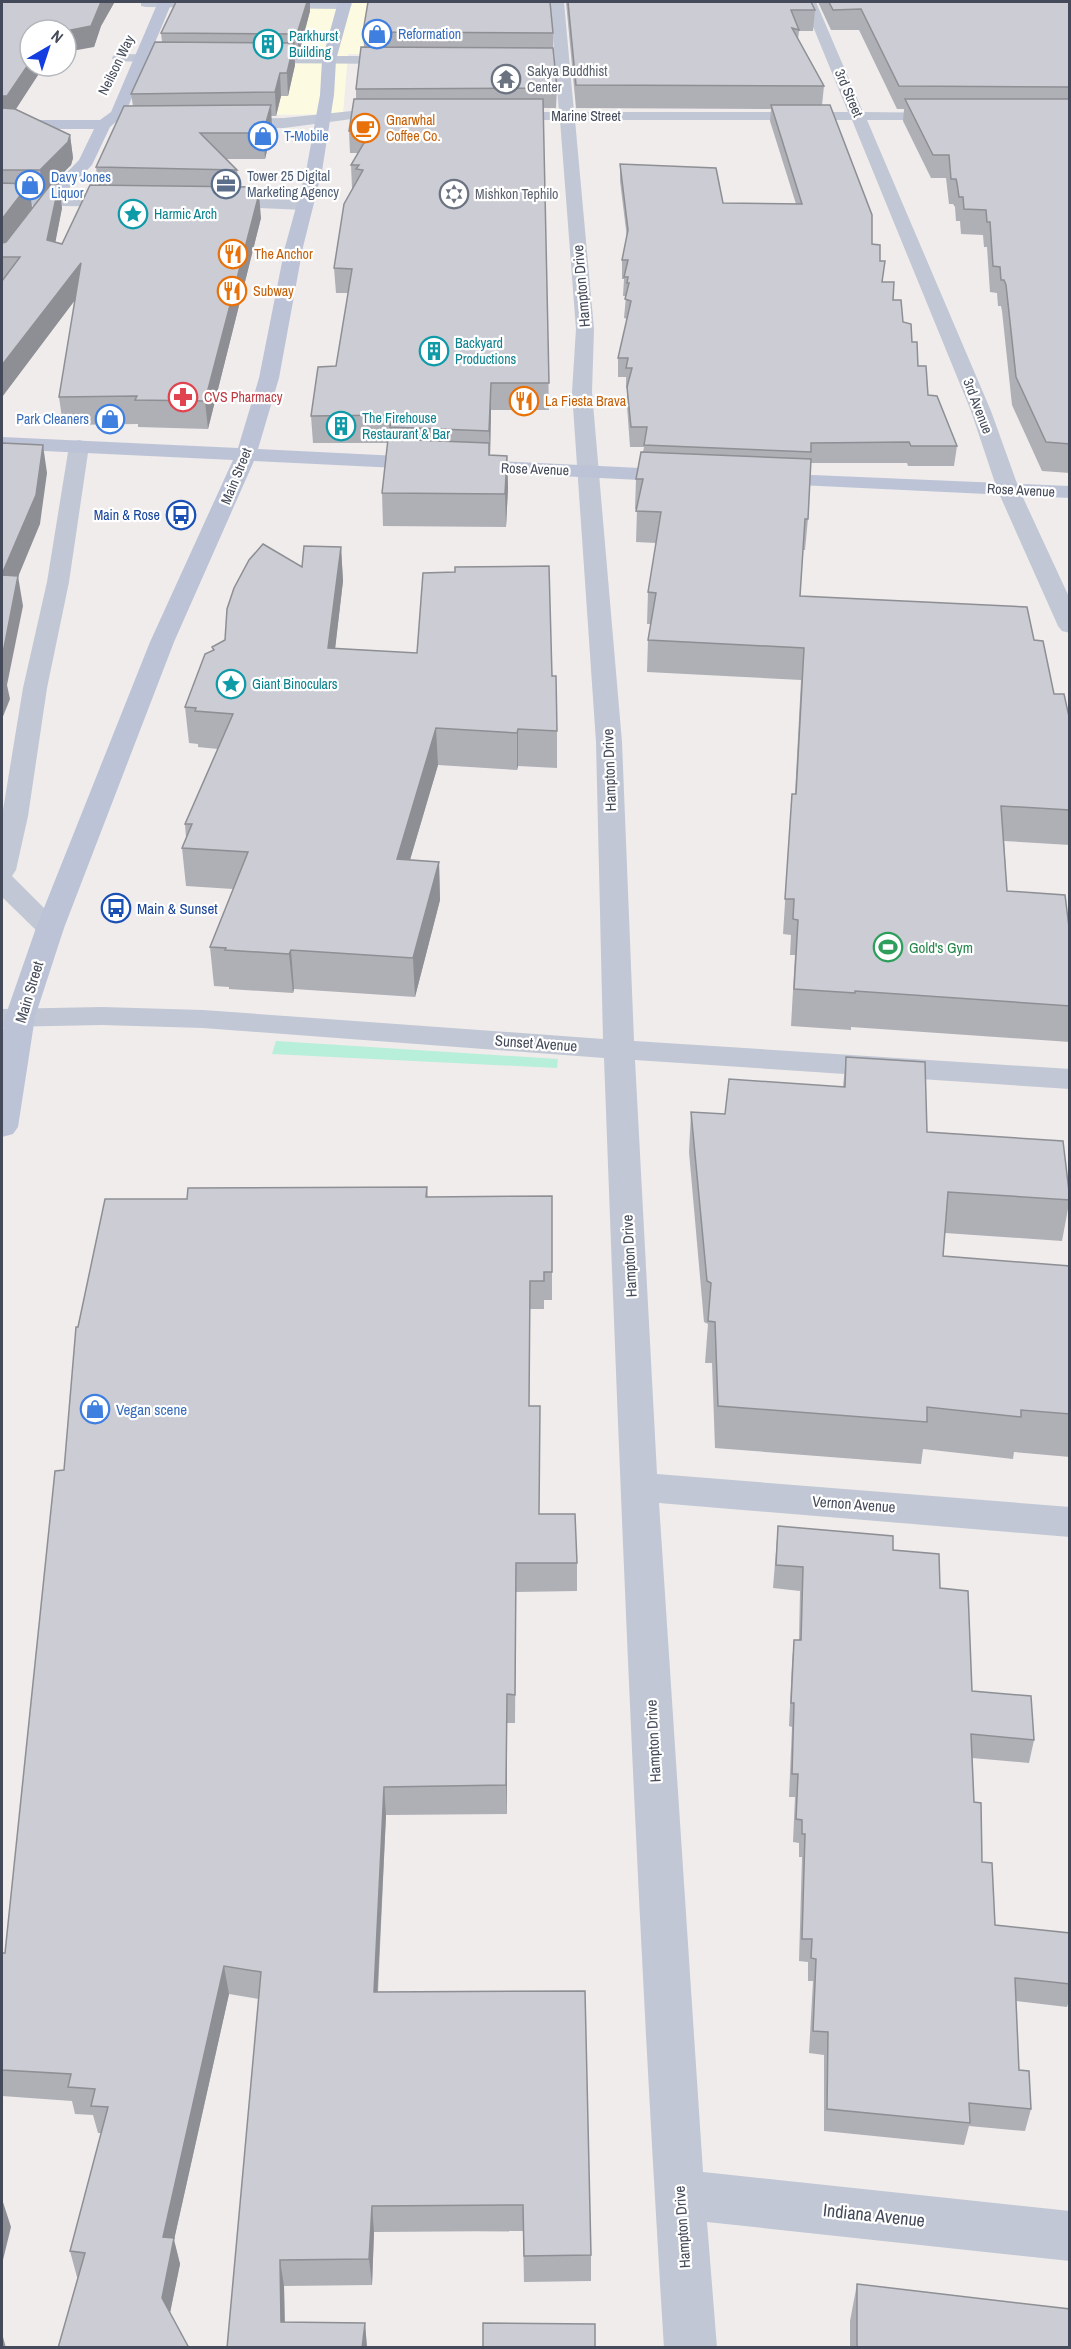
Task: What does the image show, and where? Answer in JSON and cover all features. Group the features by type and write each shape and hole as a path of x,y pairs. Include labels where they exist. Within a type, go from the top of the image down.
{"street":[{"name":"Hampton Drive","path":"557,2 557,61 568,116 570,165 585,329 582,392 609,741 619,1048 639,1487 679,2194 691,2348"},
{"name":"3rd Street","path":"810,2 886,184"},
{"path":"145,6 165,3 345,3"},
{"name":"Neilson Way","path":"2,262 50,200 86,162 104,125 118,114 165,3"},
{"name":"Main Street","path":"2,1127 11,1018 50,928 162,642 237,480 269,378 304,205 314,171 329,60 345,3"},
{"name":"Neilson Way","path":"128,40 117,63 143,58"},
{"path":"143,58 196,59"},
{"path":"229,60 420,60"},
{"name":"Neilson Way","path":"96,107 92,115 104,125"},
{"path":"209,124 284,123 352,115 409,116"},
{"name":"Marine Street","path":"478,116 963,116"},
{"path":"2,124 127,125"},
{"name":"3rd Avenue","path":"886,184 981,411 1008,489 1070,626"},
{"path":"2,200 147,202"},
{"path":"204,203 304,205"},
{"name":"Rose Avenue","path":"2,443 701,476"},
{"path":"2,870 15,816 35,688 58,582 80,446"},
{"name":"Rose Avenue","path":"749,478 1070,492"},
{"path":"2,882 50,928"},
{"name":"Sunset Avenue","path":"11,1018 94,1015 1070,1079"},
{"name":"Vernon Avenue","path":"639,1487 1070,1522"},
{"name":"Indiana Avenue","path":"679,2194 1070,2236"}],"shaded area":[{"path":"248,2 473,2 475,55 348,54 343,114 211,116"}],"green space":[{"path":"276,1041 558,1059 557,1068 272,1054"}],"building":[{"path":"2,2 101,2 91,26 78,29 78,18 18,18 19,78 7,96 2,96"},
{"path":"176,2 307,2 297,34 161,33"},
{"path":"368,2 550,2 553,33 363,32"},
{"path":"568,2 811,2 815,10 791,10 799,30 792,28 824,86 576,85"},
{"path":"829,2 1070,2 1070,87 899,86 861,9 833,10"},
{"path":"155,42 294,43 287,73 280,73 275,92 131,94"},
{"path":"361,47 553,48 557,88 356,89"},
{"path":"354,99 543,99 549,383 491,383 489,431 390,427 392,415 311,416 318,367 336,366 352,269 334,268 344,204 363,170 356,169 359,165 351,165 371,131 349,131"},
{"path":"905,99 1070,99 1070,444 1046,442 1016,377 1006,285 1004,280 1001,280 1000,267 993,266 990,222 987,222 986,210 964,209 963,197 959,197 956,179 951,179 949,155 933,155"},
{"path":"271,105 263,133 200,133 237,170 96,167 124,106"},
{"path":"771,105 830,105 872,215 872,244 880,245 880,261 885,261 882,282 894,282 893,300 901,300 903,322 911,324 912,342 917,342 918,366 926,366 928,395 937,396 957,446 911,446 909,442 811,443 811,452 644,445 647,427 631,427 627,387 632,368 626,368 628,358 618,358 631,301 625,299 629,283 627,283 628,277 624,277 628,260 622,260 628,230 620,164 716,168 723,203 802,204"},
{"path":"2,108 15,109 70,135 68,142 40,170 2,170"},
{"path":"2,183 29,184 2,219"},
{"path":"51,184 59,184 47,240 62,244 90,185 252,187 259,194 205,401 135,400 137,396 59,397 81,263 2,365 2,281 20,257 2,257 2,243 6,242"},
{"path":"388,439 489,443 489,455 507,456 505,494 382,493"},
{"path":"2,443 43,445 36,495 2,574"},
{"path":"641,452 811,459 808,519 805,519 800,596 1027,607 1034,640 1043,641 1054,694 1064,694 1070,721 1070,810 1001,806 1007,891 1065,895 1070,935 1070,1006 794,989 798,920 793,919 794,899 785,899 792,794 796,794 804,648 648,640 656,593 648,592 661,512 636,511 643,479 636,479"},
{"path":"263,544 302,567 304,546 341,547 328,648 417,653 423,573 455,572 455,567 549,566 552,676 556,676 557,731 518,729 517,733 436,728 397,859 439,862 413,958 291,950 289,954 210,947 248,852 182,848 192,824 185,824 233,714 195,711 196,708 185,707 205,654 214,650 212,647 225,640 227,609 234,588 249,560"},
{"path":"2,575 18,576 2,658"},
{"path":"846,1057 925,1062 927,1132 1063,1141 1070,1200 948,1192 943,1256 1070,1266 1070,1414 1021,1410 1021,1417 927,1407 927,1422 718,1406 715,1322 708,1321 711,1283 707,1281 691,1112 725,1114 729,1079 845,1087"},
{"path":"427,1187 426,1197 552,1196 552,1272 544,1272 544,1281 530,1281 529,1406 540,1406 539,1514 575,1514 577,1563 516,1563 515,1695 507,1694 506,1785 384,1787 374,1992 585,1991 591,2255 524,2256 523,2205 372,2206 369,2259 280,2260 281,2322 365,2323 362,2348 227,2348 261,1972 224,1966 163,2237 174,2238 162,2298 189,2348 58,2348 85,2253 70,2251 108,2107 91,2106 95,2089 68,2087 71,2074 2,2070 2,1953 5,1953 55,1471 64,1470 76,1327 78,1327 105,1199 187,1199 188,1188"},
{"path":"778,1526 893,1536 893,1550 939,1554 940,1588 968,1591 972,1691 1031,1696 1034,1740 971,1734 974,1802 981,1803 982,1862 992,1863 995,1925 1070,1933 1070,1984 1015,1978 1019,2070 1029,2071 1031,2109 969,2103 970,2123 827,2109 828,2032 813,2031 816,1959 811,1958 812,1939 802,1939 805,1834 802,1834 802,1820 796,1819 798,1774 792,1774 794,1703 791,1703 794,1640 801,1640 803,1567 776,1565"},
{"path":"857,2284 1070,2309 1070,2348 857,2348"},
{"path":"483,2323 595,2324 595,2348 483,2348"}],"place":[{"name":"Reformation","path":"377,34"},
{"name":"Parkhurst Building","path":"268,44"},
{"name":"Sakya Buddhist Center","path":"506,79"},
{"name":"Gnarwhal Coffee Co.","path":"365,128"},
{"name":"T-Mobile","path":"263,136"},
{"name":"Tower 25 Digital Marketing Agency","path":"226,184"},
{"name":"Davy Jones Liquor","path":"30,185"},
{"name":"Mishkon Tephilo","path":"454,194"},
{"name":"Harmic Arch","path":"133,214"},
{"name":"The Anchor","path":"233,254"},
{"name":"Subway","path":"232,291"},
{"name":"Backyard Productions","path":"434,351"},
{"name":"CVS Pharmacy","path":"183,397"},
{"name":"La Fiesta Brava","path":"524,401"},
{"name":"Park Cleaners","path":"110,419"},
{"name":"The Firehouse Restaurant & Bar","path":"341,426"},
{"name":"Main & Rose","path":"181,515"},
{"name":"Giant Binoculars","path":"231,684"},
{"name":"Main & Sunset","path":"116,908"},
{"name":"Gold's Gym","path":"888,947"},
{"name":"Vegan scene","path":"95,1409"}]}
